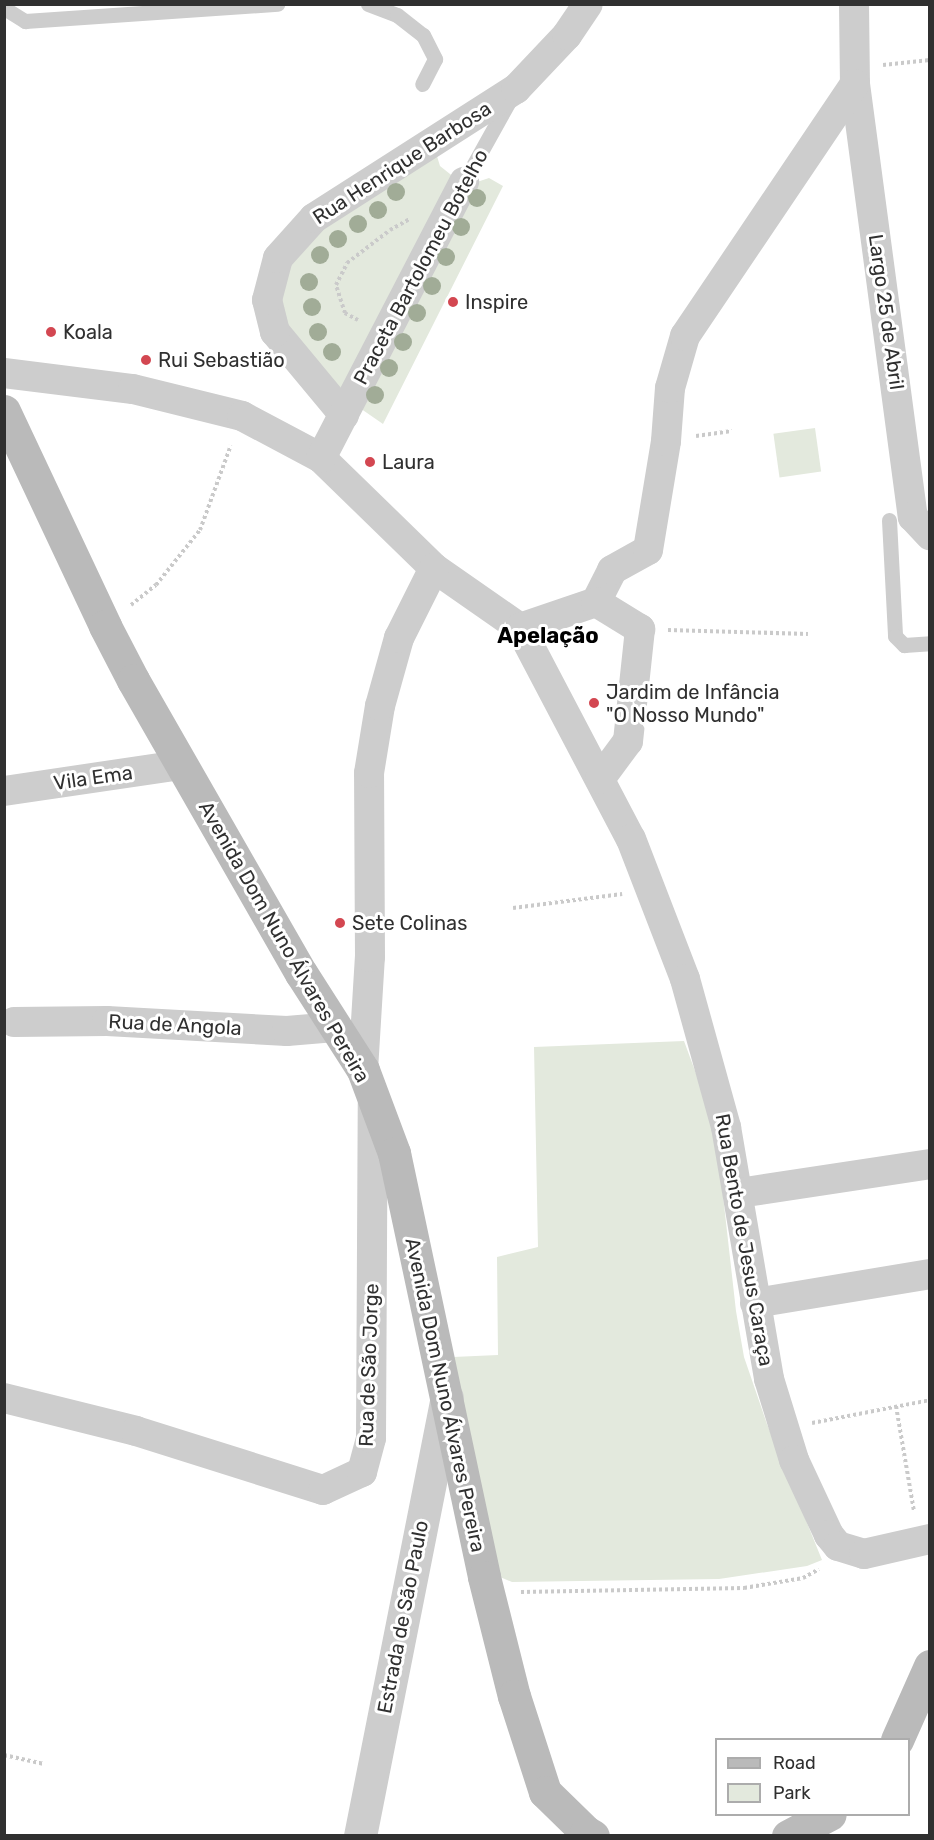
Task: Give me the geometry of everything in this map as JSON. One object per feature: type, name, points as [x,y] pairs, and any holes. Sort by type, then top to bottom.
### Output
[{"type":"main road","name":"Avenida Dom Nuno Álvares Pereira","points":[[4,411],[105,626],[181,765],[368,1084],[394,1153],[487,1591],[514,1696],[545,1792],[585,1832],[593,1836]]},
{"type":"main road","points":[[898,1738],[930,1666]]},
{"type":"main road","points":[[788,1836],[828,1816]]},
{"type":"street","name":"Rua Henrique Barbosa","points":[[344,415],[275,332],[267,300],[278,258],[314,218],[516,88],[567,35],[588,4]]},
{"type":"street","name":"Largo 25 de Abril","points":[[854,4],[855,84],[914,517],[930,535]]},
{"type":"street","points":[[4,373],[133,389],[242,416],[321,458],[394,526],[434,568],[520,628],[596,602],[612,570],[648,550],[666,441],[670,388],[685,336],[855,84]]},
{"type":"street","name":"Praceta Bartolomeu Botelho","points":[[344,415],[461,188]]},
{"type":"street","points":[[321,458],[344,415]]},
{"type":"street","points":[[368,1084],[369,772],[380,706],[399,638],[434,568]]},
{"type":"street","points":[[596,602],[640,629],[628,741],[600,779]]},
{"type":"street","name":"Rua Bento de Jesus Caraça","points":[[520,628],[631,839],[649,891],[685,979],[726,1127],[740,1193],[755,1303],[769,1379],[794,1460],[829,1535],[838,1546],[851,1552]]},
{"type":"street","name":"Vila Ema","points":[[4,791],[181,765]]},
{"type":"street","name":"Rua de Angola","points":[[14,1022],[107,1021],[287,1032],[335,1027]]},
{"type":"street","name":"Rua de São Jorge","points":[[4,1398],[136,1431],[322,1490],[362,1472],[371,1438],[368,1084]]},
{"type":"street","points":[[740,1193],[930,1164]]},
{"type":"street","points":[[755,1303],[930,1274]]},
{"type":"street","name":"Estrada de São Paulo","points":[[360,1836],[447,1398]]},
{"type":"street","points":[[851,1552],[880,1552],[924,1540]]},
{"type":"lane","points":[[4,8],[25,21],[277,4]]},
{"type":"lane","points":[[368,4],[396,15],[423,35],[435,58],[422,84]]},
{"type":"lane","name":"Praceta Bartolomeu Botelho","points":[[461,188],[516,88]]},
{"type":"lane","points":[[889,520],[895,636],[904,645],[930,643]]},
{"type":"path","points":[[891,64],[930,60]]},
{"type":"path","points":[[386,335],[345,313],[336,285],[347,263],[390,230],[461,188]]},
{"type":"path","points":[[105,626],[156,585],[200,530],[242,416]]},
{"type":"path","points":[[640,629],[807,634]]},
{"type":"path","points":[[513,908],[649,891]]},
{"type":"path","points":[[784,1428],[930,1400]]},
{"type":"path","points":[[896,1406],[924,1540]]},
{"type":"path","points":[[487,1591],[744,1588],[803,1578],[851,1552]]},
{"type":"path","points":[[4,1755],[44,1764]]},
{"type":"green space","points":[[436,153],[440,166],[460,182],[474,183],[489,178],[503,186],[383,424],[341,395],[281,325],[278,289],[306,233]]},
{"type":"green space","points":[[815,428],[821,472],[780,477],[773,434]]},
{"type":"green space","points":[[684,1041],[715,1125],[736,1311],[744,1357],[767,1424],[822,1560],[807,1566],[719,1579],[512,1582],[500,1577],[453,1357],[498,1355],[497,1257],[538,1247],[534,1047]]},
{"type":"place","name":"Inspire","points":[[453,302]]},
{"type":"place","name":"Koala","points":[[51,332]]},
{"type":"place","name":"Rui Sebastião","points":[[146,360]]},
{"type":"place","name":"Laura","points":[[370,462]]},
{"type":"place","name":"Jardim de Infância \"O Nosso Mundo\"","points":[[594,703]]},
{"type":"place","name":"Sete Colinas","points":[[340,923]]},
{"type":"district","name":"Apelação","points":[[548,636]]}]
